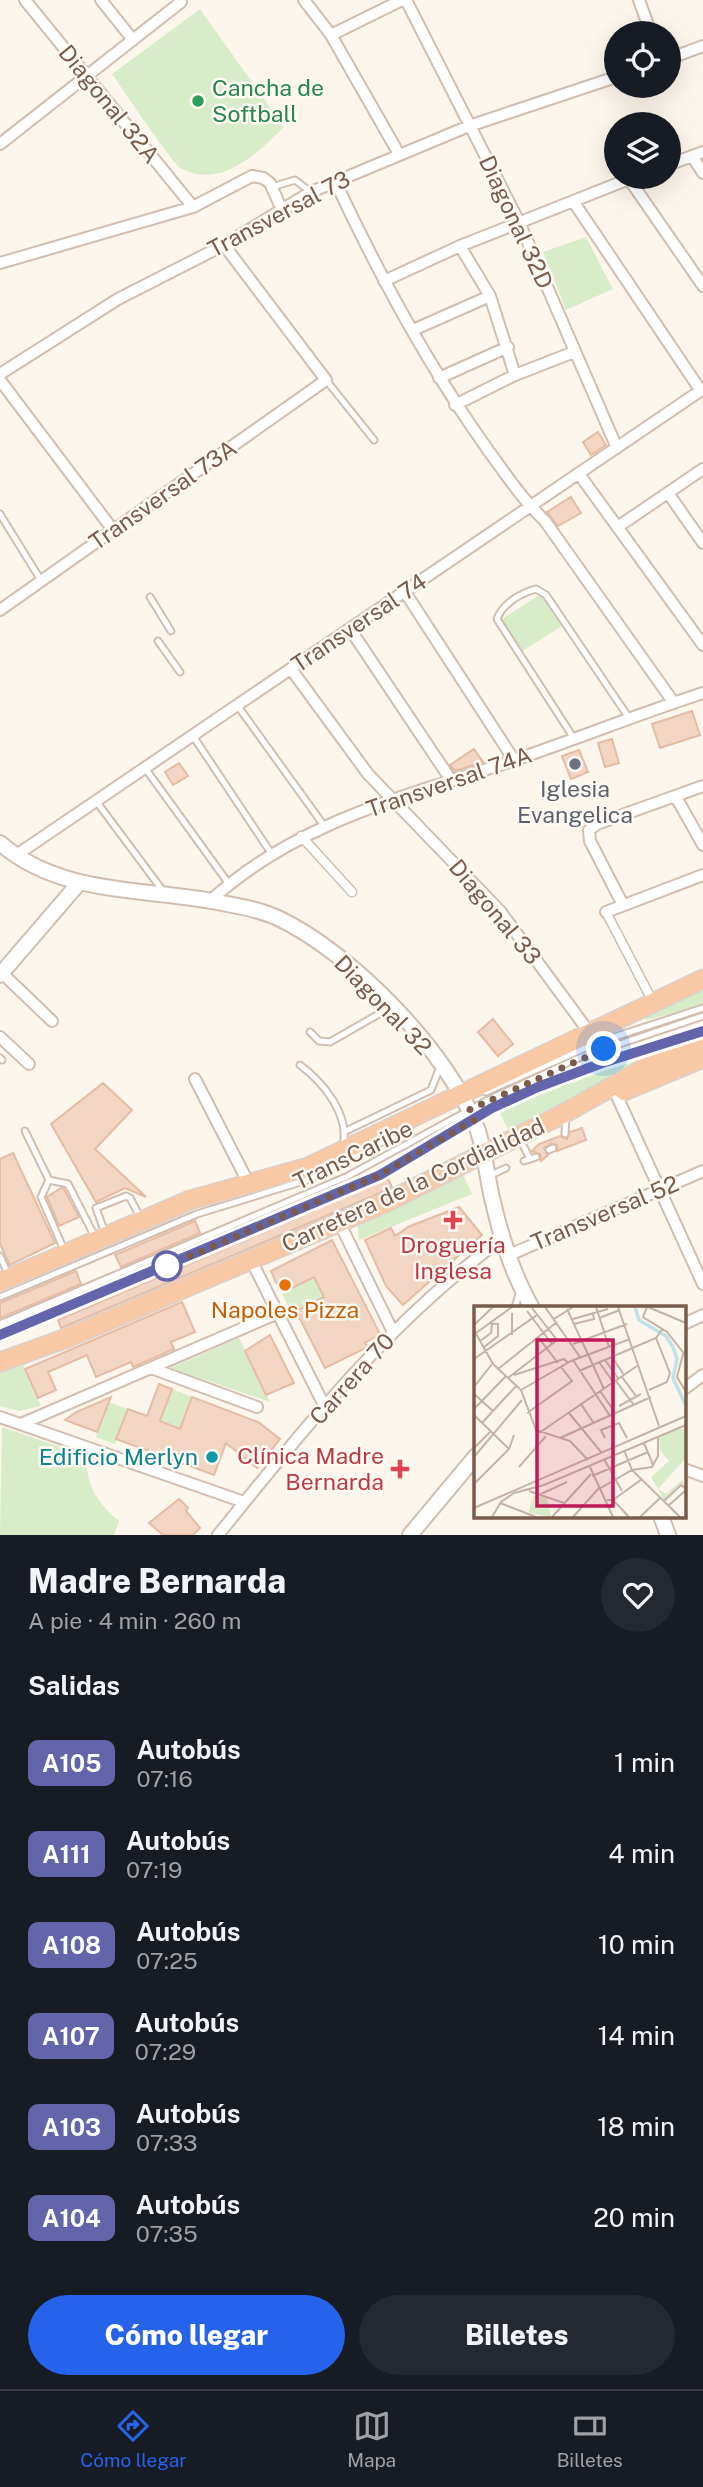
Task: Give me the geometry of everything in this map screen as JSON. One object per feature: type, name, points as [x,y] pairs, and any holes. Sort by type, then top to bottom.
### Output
[{"type":"highway","points":[[5,1280],[201,1196],[295,1172],[342,1151],[467,1106],[589,1032],[703,979]]},
{"type":"highway","name":"Carretera de la Cordialidad","points":[[0,1362],[67,1338],[402,1195],[518,1134],[565,1113],[647,1067],[703,1043]]},
{"type":"highway","points":[[565,1113],[703,1058]]},
{"type":"street","name":"Diagonal 32A","points":[[25,0],[193,207]]},
{"type":"street","points":[[101,0],[132,40]]},
{"type":"street","points":[[0,144],[181,2],[179,0]]},
{"type":"street","points":[[304,0],[331,36],[399,154]]},
{"type":"street","points":[[331,36],[404,0]]},
{"type":"street","name":"Diagonal 32D","points":[[404,0],[519,222],[573,352],[617,448]]},
{"type":"street","points":[[639,0],[647,21]]},
{"type":"street","points":[[681,54],[703,46]]},
{"type":"street","name":"Transversal 73","points":[[0,374],[118,299],[224,245],[311,192],[469,126],[604,81]]},
{"type":"street","points":[[697,154],[703,173]]},
{"type":"street","points":[[0,262],[193,207],[252,176],[263,178],[272,187],[282,210]]},
{"type":"street","points":[[335,181],[384,281],[455,405],[519,496],[545,521],[674,703]]},
{"type":"street","points":[[384,281],[460,246],[604,189]]},
{"type":"street","points":[[638,189],[703,286]]},
{"type":"street","points":[[573,201],[702,390]]},
{"type":"street","points":[[224,245],[326,380]]},
{"type":"street","points":[[460,246],[490,296],[515,375]]},
{"type":"street","points":[[413,330],[490,296]]},
{"type":"street","points":[[439,378],[508,347]]},
{"type":"street","points":[[455,405],[515,375],[573,352]]},
{"type":"street","points":[[0,380],[113,530]]},
{"type":"street","name":"Transversal 73A","points":[[0,610],[326,380]]},
{"type":"street","name":"Transversal 74","points":[[15,856],[702,390]]},
{"type":"street","points":[[619,526],[703,469]]},
{"type":"street","points":[[579,474],[703,645]]},
{"type":"street","points":[[668,493],[703,543]]},
{"type":"street","points":[[405,592],[514,760]]},
{"type":"street","points":[[350,629],[451,780]]},
{"type":"street","name":"Diagonal 33","points":[[291,669],[368,774],[500,911],[589,1032]]},
{"type":"street","name":"Transversal 74A","points":[[210,901],[271,853],[301,836],[393,799],[514,760],[703,693]]},
{"type":"street","points":[[623,905],[590,841],[589,830],[597,824],[703,786]]},
{"type":"street","points":[[676,797],[703,845]]},
{"type":"street","points":[[301,836],[352,892]]},
{"type":"street","name":"Diagonal 32","points":[[0,843],[15,856],[79,883],[254,909],[302,930],[347,964],[392,1007],[441,1065],[467,1106],[483,1152],[507,1256],[531,1306]]},
{"type":"street","points":[[654,1003],[606,912],[703,875]]},
{"type":"street","points":[[52,1021],[1,974],[79,883]]},
{"type":"street","points":[[0,1037],[29,1064]]},
{"type":"street","points":[[195,1079],[249,1184]]},
{"type":"street","points":[[616,1094],[703,1284]]},
{"type":"street","name":"Transversal 52","points":[[507,1256],[703,1171]]},
{"type":"street","points":[[339,1222],[393,1332]]},
{"type":"street","name":"Carrera 70","points":[[218,1535],[325,1406],[393,1332],[502,1239]]},
{"type":"street","points":[[251,1260],[325,1406]]},
{"type":"street","points":[[21,1424],[278,1313]]},
{"type":"street","points":[[686,1323],[703,1315]]},
{"type":"street","points":[[151,1368],[257,1407]]},
{"type":"street","points":[[686,1388],[703,1375]]},
{"type":"street","points":[[0,1417],[244,1502]]},
{"type":"street","points":[[410,1535],[474,1457]]},
{"type":"street","points":[[686,1470],[703,1477]]},
{"type":"street","points":[[662,1518],[668,1535]]},
{"type":"lane","points":[[272,187],[295,180],[311,192]]},
{"type":"lane","points":[[326,380],[374,440]]},
{"type":"lane","points":[[0,514],[42,582]]},
{"type":"lane","points":[[573,737],[497,619],[500,609],[525,592],[536,589],[546,595],[629,718]]},
{"type":"lane","points":[[150,597],[171,631]]},
{"type":"lane","points":[[158,640],[180,672]]},
{"type":"lane","points":[[237,705],[325,827]]},
{"type":"lane","points":[[193,735],[271,853]]},
{"type":"lane","points":[[145,768],[229,884]]},
{"type":"lane","points":[[96,801],[167,896]]},
{"type":"lane","points":[[310,1032],[319,1041],[330,1042],[392,1007]]},
{"type":"lane","name":"TransCaribe","points":[[0,1297],[197,1214],[307,1180],[599,1042],[703,1008]]},
{"type":"lane","name":"TransCaribe","points":[[0,1324],[346,1177],[467,1106],[581,1057],[703,1016]]},
{"type":"lane","name":"TransCaribe","points":[[0,1335],[380,1175],[467,1106],[703,1031]]},
{"type":"lane","points":[[300,1065],[324,1086],[346,1131],[342,1151]]},
{"type":"lane","points":[[346,1131],[431,1090],[441,1065]]},
{"type":"lane","points":[[565,1113],[565,1134]]},
{"type":"lane","points":[[25,1131],[49,1180]]},
{"type":"lane","points":[[518,1134],[530,1159]]},
{"type":"lane","points":[[488,1176],[506,1168]]},
{"type":"lane","points":[[49,1180],[68,1184],[102,1238]]},
{"type":"lane","points":[[49,1180],[41,1197],[66,1254]]},
{"type":"lane","points":[[102,1238],[96,1208],[128,1196],[142,1221]]},
{"type":"lane","points":[[0,1256],[5,1280]]},
{"type":"lane","points":[[514,1306],[521,1287]]},
{"type":"green space","name":"Cancha de Softball","points":[[200,9],[284,127],[251,157],[211,175],[197,174],[182,169],[177,164],[112,74]]},
{"type":"green space","points":[[586,237],[613,289],[566,310],[543,252]]},
{"type":"green space","points":[[541,594],[562,626],[521,652],[500,620]]},
{"type":"green space","points":[[703,990],[703,1005],[647,1020],[645,1016]]},
{"type":"green space","points":[[686,1042],[614,1075],[509,1131],[499,1111],[618,1061]]},
{"type":"green space","points":[[463,1174],[472,1194],[359,1240],[357,1222]]},
{"type":"green space","points":[[314,1277],[324,1297],[291,1313],[282,1293]]},
{"type":"green space","points":[[239,1338],[270,1402],[170,1368]]},
{"type":"green space","points":[[22,1362],[41,1406],[19,1411],[0,1406],[0,1368]]},
{"type":"green space","points":[[172,1389],[192,1397],[180,1428],[160,1421]]},
{"type":"green space","points":[[109,1402],[128,1409],[115,1444],[96,1437]]},
{"type":"green space","points":[[2,1427],[87,1456],[88,1475],[94,1493],[119,1521],[114,1535],[0,1535]]},
{"type":"building","points":[[598,432],[606,445],[591,455],[583,442]]},
{"type":"building","points":[[571,497],[581,513],[558,526],[547,512]]},
{"type":"building","points":[[692,711],[700,735],[660,748],[652,724]]},
{"type":"building","points":[[612,739],[619,763],[605,767],[598,743]]},
{"type":"building","points":[[474,749],[483,762],[455,771],[450,765]]},
{"type":"building","name":"Iglesia Evangelica","points":[[579,750],[588,772],[571,779],[562,756]]},
{"type":"building","points":[[179,763],[188,776],[173,785],[165,772]]},
{"type":"building","points":[[493,1019],[513,1044],[498,1056],[478,1032]]},
{"type":"building","points":[[103,1083],[132,1110],[95,1149],[146,1197],[125,1188],[96,1202],[51,1124]]},
{"type":"building","points":[[582,1128],[586,1140],[557,1151],[557,1145],[551,1143],[544,1148],[548,1155],[541,1161],[540,1154],[532,1151],[539,1144],[560,1136],[567,1139],[570,1132]]},
{"type":"building","points":[[13,1153],[55,1243],[10,1265],[0,1244],[0,1159]]},
{"type":"building","points":[[388,1179],[392,1187],[380,1193],[61,1328],[58,1320]]},
{"type":"building","points":[[61,1188],[79,1217],[59,1226],[47,1197]]},
{"type":"building","points":[[459,1207],[482,1235],[403,1305],[386,1286],[365,1240],[391,1228],[395,1236],[408,1227]]},
{"type":"building","points":[[195,1221],[200,1233],[121,1267],[115,1255]]},
{"type":"building","points":[[332,1240],[380,1334],[365,1343],[368,1347],[325,1368],[296,1311],[324,1297],[314,1277],[286,1291],[281,1281],[276,1283],[271,1271]]},
{"type":"building","points":[[76,1271],[81,1284],[0,1318],[0,1303]]},
{"type":"building","points":[[182,1302],[195,1332],[171,1342],[174,1349],[133,1367],[131,1362],[96,1377],[87,1355],[48,1372],[56,1390],[38,1398],[25,1369]]},
{"type":"building","points":[[270,1335],[294,1383],[266,1395],[245,1351]]},
{"type":"building","points":[[159,1384],[172,1389],[160,1421],[180,1429],[192,1397],[258,1422],[280,1439],[257,1468],[226,1443],[214,1475],[116,1439],[128,1409],[147,1416]]},
{"type":"building","points":[[111,1397],[97,1432],[65,1420],[76,1412]]},
{"type":"building","points":[[179,1499],[200,1528],[193,1535],[163,1535],[149,1523]]},
{"type":"bus line","name":"A105","points":[[0,1335],[55,1315],[380,1175],[492,1108],[538,1087],[602,1063],[703,1031]]},
{"type":"place","name":"Cancha de Softball","points":[[198,101]]},
{"type":"place","name":"Iglesia Evangelica","points":[[575,764]]},
{"type":"place","name":"Droguería Inglesa","points":[[453,1220]]},
{"type":"place","name":"Napoles Pizza","points":[[285,1285]]},
{"type":"place","name":"Edificio Merlyn","points":[[212,1457]]},
{"type":"place","name":"Clínica Madre Bernarda","points":[[400,1469]]},
{"type":"route","points":[[167,1266],[380,1175],[474,1120],[469,1110],[501,1093],[604,1049]]}]
